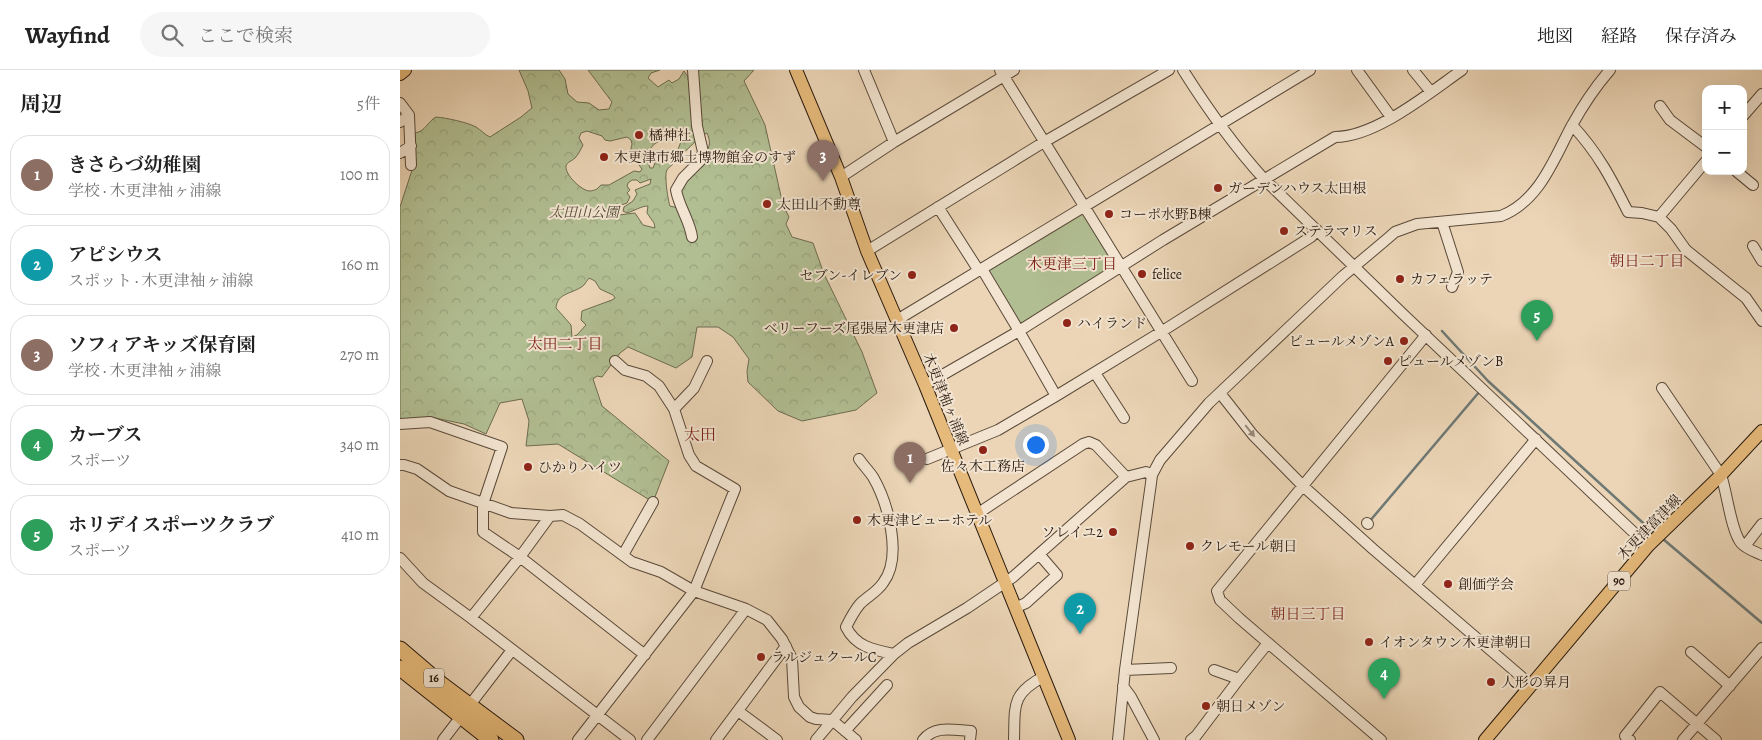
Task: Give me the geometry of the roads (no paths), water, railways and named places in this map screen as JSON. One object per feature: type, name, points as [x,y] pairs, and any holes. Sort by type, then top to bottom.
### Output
[{"type":"highway","name":"16","points":[[400,649],[466,711],[491,740]]},
{"type":"highway","name":"16","points":[[400,668],[466,711],[516,740]]},
{"type":"main road","points":[[400,74],[406,70]]},
{"type":"main road","name":"木更津袖ヶ浦線","points":[[796,70],[841,177],[867,251],[925,386],[1069,740]]},
{"type":"main road","name":"木更津富津線","points":[[1484,740],[1648,546],[1721,475],[1762,430]]},
{"type":"street","points":[[692,70],[697,126],[703,152],[700,161],[683,178],[676,190],[683,213],[692,230],[692,237]]},
{"type":"street","points":[[841,177],[1002,73],[1014,70]]},
{"type":"street","points":[[867,251],[1044,142],[1169,70]]},
{"type":"street","points":[[1183,70],[1204,104],[1242,154],[1264,178],[1648,546]]},
{"type":"street","points":[[897,320],[1310,70]]},
{"type":"street","points":[[1357,70],[1391,117]]},
{"type":"street","points":[[1413,70],[1431,92]]},
{"type":"street","points":[[925,386],[1019,331],[1264,178],[1335,137],[1347,137],[1364,132],[1431,92],[1462,70]]},
{"type":"street","points":[[1118,740],[1125,670],[1152,475],[1167,451],[1220,393],[1354,266],[1395,232],[1417,224],[1485,219],[1514,211],[1538,188],[1572,125],[1599,82],[1610,70]]},
{"type":"street","points":[[868,71],[894,142]]},
{"type":"street","points":[[1002,73],[1192,381]]},
{"type":"street","points":[[1747,112],[1762,95]]},
{"type":"street","points":[[400,103],[409,115],[412,165]]},
{"type":"street","points":[[1660,106],[1670,120],[1702,144]]},
{"type":"street","points":[[400,122],[409,115]]},
{"type":"street","points":[[1572,125],[1594,150],[1612,179],[1628,212],[1659,217],[1672,229],[1686,250],[1746,298],[1762,321]]},
{"type":"street","points":[[400,153],[411,146]]},
{"type":"street","points":[[1659,217],[1702,166]]},
{"type":"street","points":[[1741,175],[1753,185]]},
{"type":"street","points":[[938,207],[1019,331],[1056,396]]},
{"type":"street","points":[[1442,222],[1458,272],[1452,287]]},
{"type":"street","points":[[928,459],[998,430],[1056,396],[1311,237],[1317,230]]},
{"type":"street","points":[[1753,246],[1762,261]]},
{"type":"street","points":[[1379,740],[1220,600],[1217,592],[1426,335]]},
{"type":"street","points":[[578,740],[694,591],[735,489],[696,466],[689,455],[674,409],[659,386],[646,376],[625,370],[615,361]]},
{"type":"street","points":[[674,409],[694,388],[707,361]]},
{"type":"street","points":[[1095,373],[1124,418]]},
{"type":"street","points":[[1662,388],[1721,475],[1726,487],[1735,533],[1741,543],[1762,555]]},
{"type":"street","points":[[1220,393],[1253,435],[1303,486],[1531,684]]},
{"type":"street","points":[[400,424],[430,422],[502,447],[483,504],[483,532],[520,557],[645,655]]},
{"type":"street","points":[[1415,585],[1536,439]]},
{"type":"street","points":[[977,514],[1083,444],[1090,442],[1096,445],[1126,476]]},
{"type":"street","points":[[859,459],[872,476],[883,501],[888,519],[892,559],[890,570],[884,582],[860,604],[846,627],[851,636],[863,647],[894,654]]},
{"type":"street","points":[[400,465],[417,469],[449,491],[511,513],[550,516],[563,514],[632,562],[662,572],[694,591],[746,609],[767,620],[776,630],[792,658],[794,697],[796,702],[810,717],[832,720],[856,740]]},
{"type":"street","points":[[816,740],[852,697],[894,654],[908,643],[967,608],[1004,583],[1126,476],[1146,472],[1152,475]]},
{"type":"street","points":[[623,555],[653,502]]},
{"type":"street","points":[[471,618],[550,516]]},
{"type":"street","points":[[1745,546],[1762,524]]},
{"type":"street","points":[[1015,608],[1026,603],[1057,575],[1039,554]]},
{"type":"street","points":[[400,558],[423,583],[630,740]]},
{"type":"street","points":[[647,740],[746,609]]},
{"type":"street","points":[[1191,740],[1268,643]]},
{"type":"street","points":[[716,740],[786,646]]},
{"type":"street","points":[[1683,740],[1762,648]]},
{"type":"street","points":[[443,740],[512,650]]},
{"type":"street","points":[[1691,652],[1730,686]]},
{"type":"street","points":[[1125,670],[1171,668]]},
{"type":"street","points":[[1214,670],[1239,679]]},
{"type":"street","points":[[1014,740],[1016,699],[1031,683],[1043,677]]},
{"type":"street","points":[[845,731],[887,685]]},
{"type":"street","points":[[1123,686],[1154,740]]},
{"type":"street","points":[[1630,740],[1625,736],[1660,692],[1716,740]]},
{"type":"street","points":[[738,711],[777,740]]},
{"type":"street","points":[[923,740],[928,734],[939,729],[971,731],[970,740]]},
{"type":"waterway","points":[[1442,331],[1488,381],[1653,532]]},
{"type":"waterway","points":[[1369,522],[1480,391]]},
{"type":"waterway","points":[[1663,539],[1762,623]]},
{"type":"place","name":"橘神社","points":[[639,135]]},
{"type":"place","name":"木更津市郷土博物館金のすず","points":[[604,157]]},
{"type":"place","name":"ソフィアキッズ保育園","points":[[823,181]]},
{"type":"place","name":"ガーデンハウス太田根","points":[[1218,188]]},
{"type":"place","name":"太田山不動尊","points":[[767,204]]},
{"type":"place","name":"コーポ水野B棟","points":[[1109,214]]},
{"type":"place","name":"ステラマリス","points":[[1284,231]]},
{"type":"place","name":"felice","points":[[1142,274]]},
{"type":"place","name":"セブン-イレブン","points":[[912,275]]},
{"type":"place","name":"カフェラッテ","points":[[1400,279]]},
{"type":"place","name":"ハイランド","points":[[1067,323]]},
{"type":"place","name":"ベリーフーズ尾張屋木更津店","points":[[954,328]]},
{"type":"place","name":"ピュールメゾンA","points":[[1404,341]]},
{"type":"place","name":"ホリデイスポーツクラブ","points":[[1537,341]]},
{"type":"place","name":"ピュールメゾンB","points":[[1388,361]]},
{"type":"place","name":"佐々木工務店","points":[[983,450]]},
{"type":"place","name":"ひかりハイツ","points":[[528,467]]},
{"type":"place","name":"きさらづ幼稚園","points":[[910,483]]},
{"type":"place","name":"木更津ビューホテル","points":[[857,520]]},
{"type":"place","name":"ソレイユ2","points":[[1113,532]]},
{"type":"place","name":"クレモール朝日","points":[[1190,546]]},
{"type":"place","name":"創価学会","points":[[1448,584]]},
{"type":"place","name":"アピシウス","points":[[1080,634]]},
{"type":"place","name":"イオンタウン木更津朝日","points":[[1369,642]]},
{"type":"place","name":"ラルジュクールC","points":[[761,657]]},
{"type":"place","name":"人形の昇月","points":[[1491,682]]},
{"type":"place","name":"カーブス","points":[[1384,699]]},
{"type":"place","name":"朝日メゾン","points":[[1206,706]]},
{"type":"district","name":"朝日二丁目","points":[[1647,261]]},
{"type":"district","name":"木更津三丁目","points":[[1072,264]]},
{"type":"district","name":"太田二丁目","points":[[565,344]]},
{"type":"district","name":"太田","points":[[700,434]]},
{"type":"district","name":"朝日三丁目","points":[[1308,614]]},
{"type":"park label","name":"太田山公園","points":[[584,212]]}]
